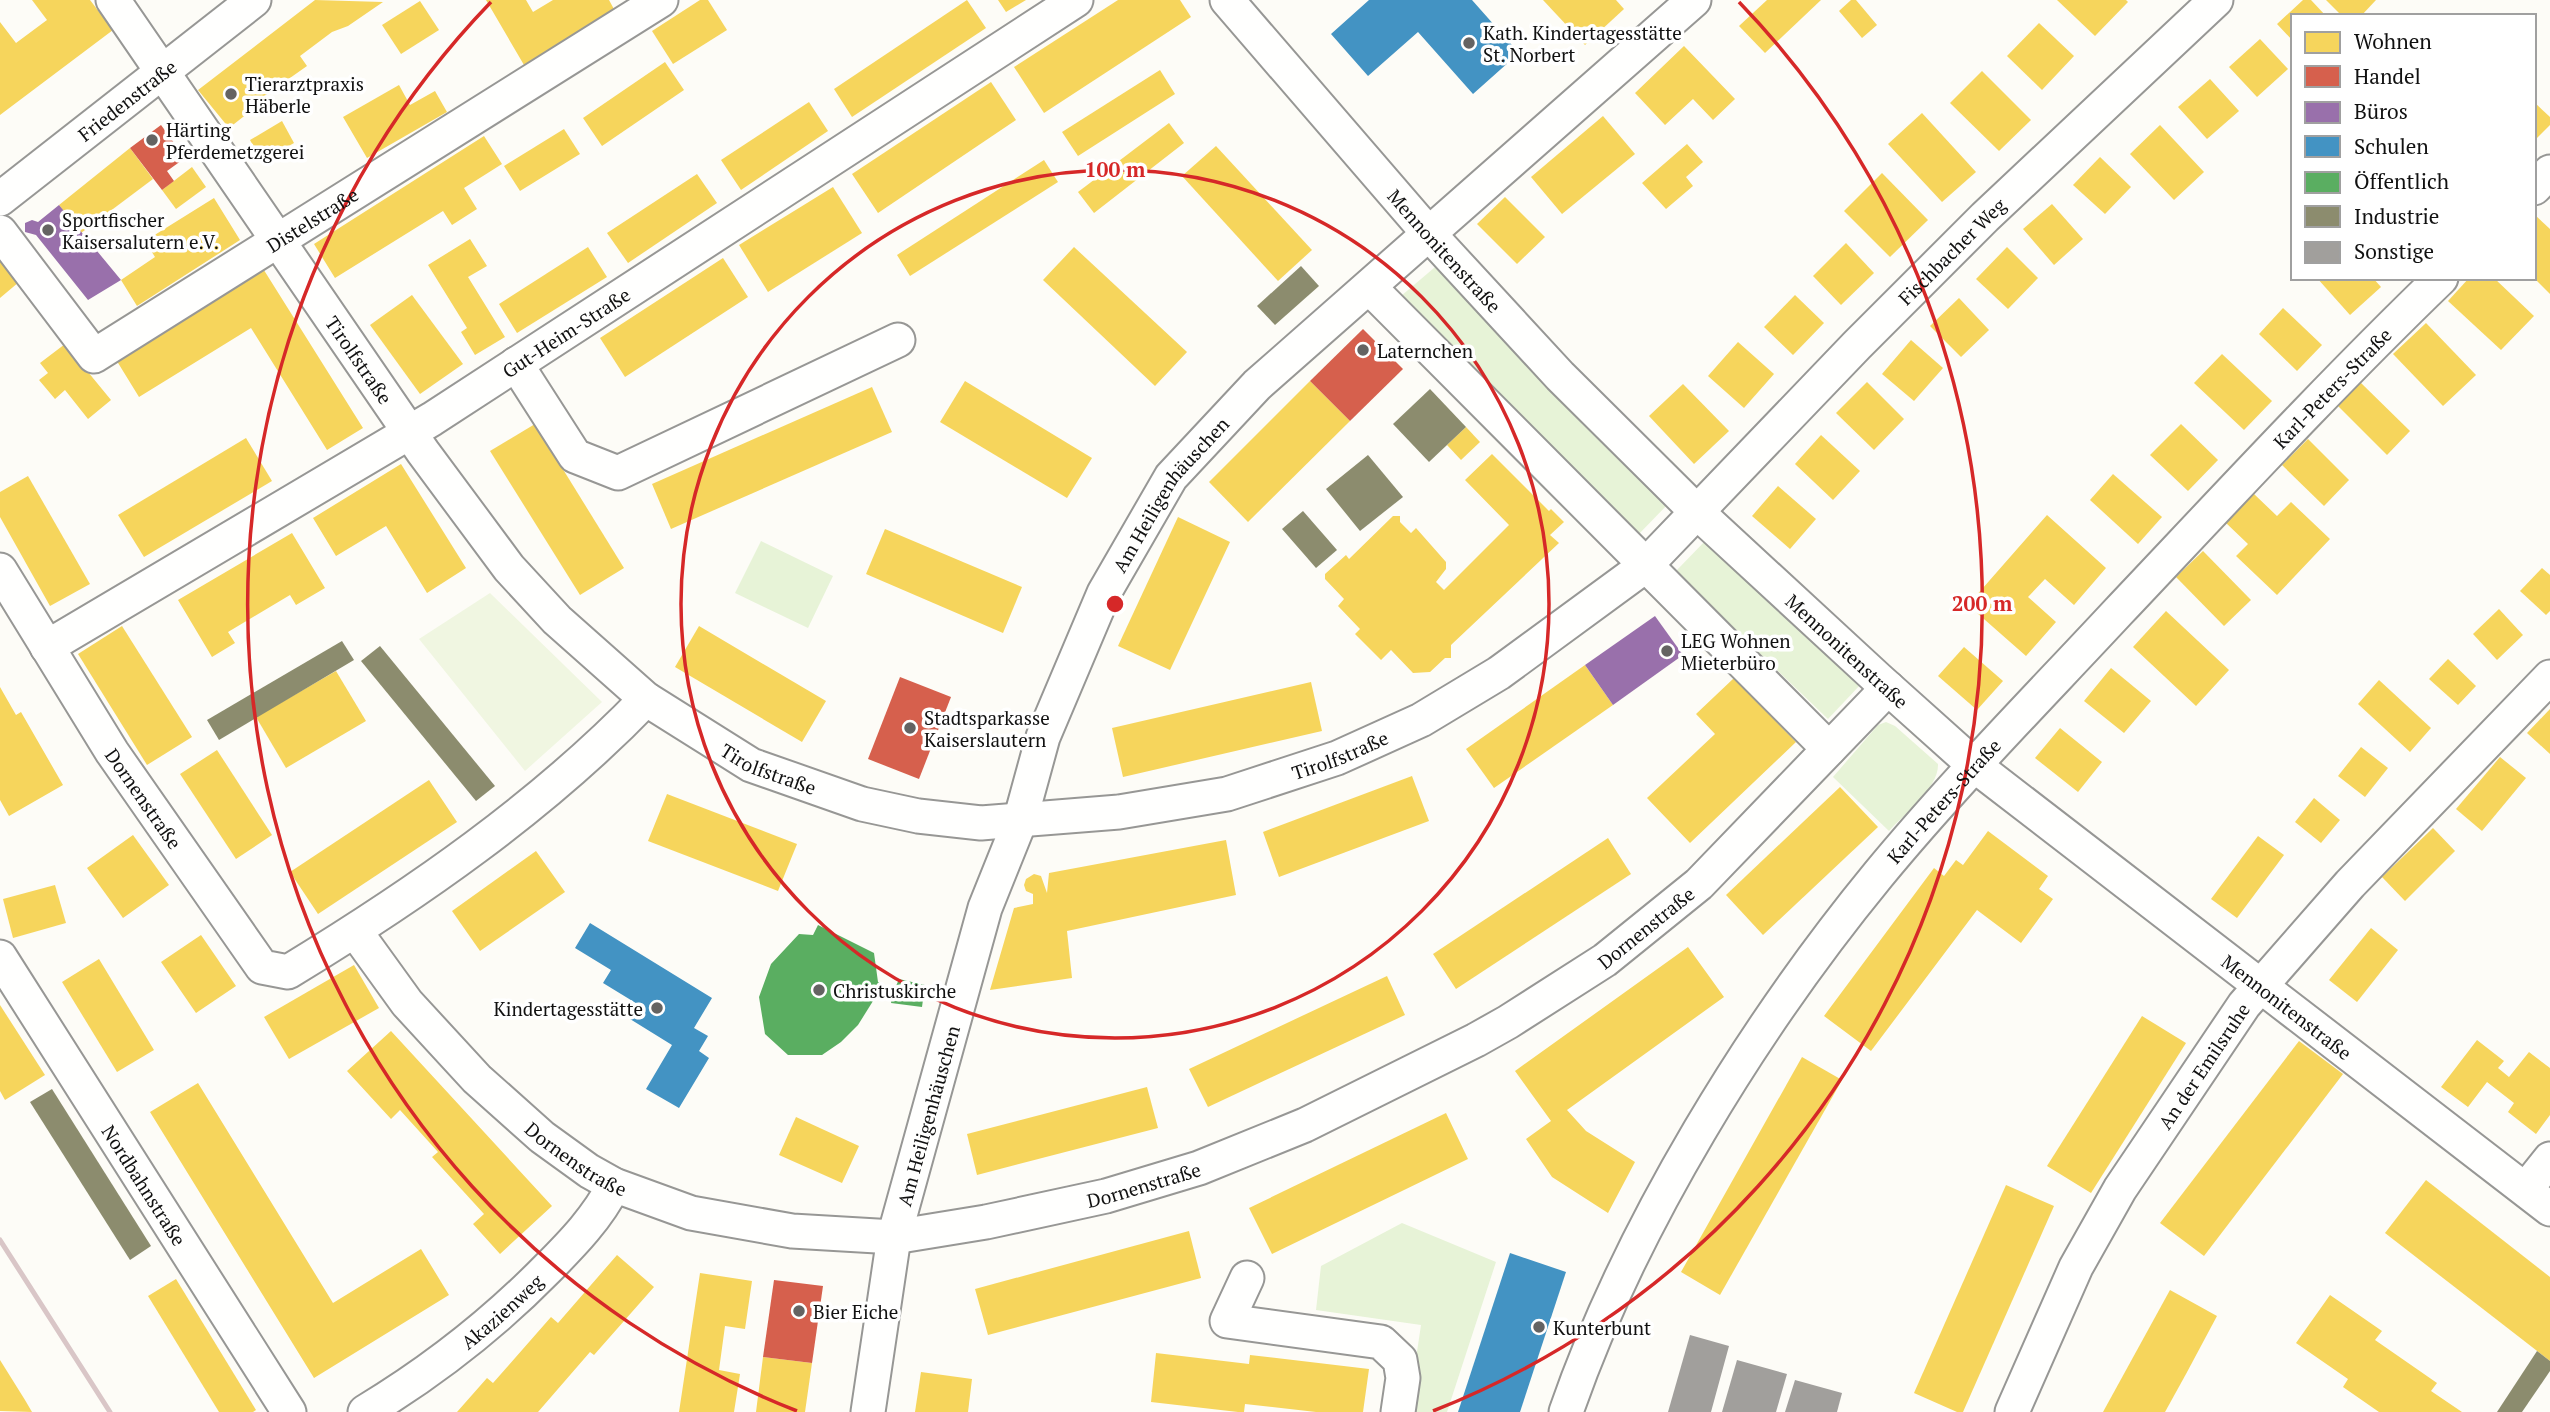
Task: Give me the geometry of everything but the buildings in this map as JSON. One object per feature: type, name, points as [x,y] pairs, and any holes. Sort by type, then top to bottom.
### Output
[{"type":"street","name":"Tirolfstraße","points":[[113,0],[412,432],[423,452],[509,568],[556,621],[646,699],[751,765],[862,804],[931,818],[981,823],[1119,812],[1227,794],[1337,758],[1421,720],[1499,673],[1645,566],[1697,512]]},
{"type":"street","name":"Friedenstraße","points":[[0,199],[254,0]]},
{"type":"street","name":"Distelstraße","points":[[0,232],[94,356],[661,0]]},
{"type":"street","name":"Gut-Heim-Straße","points":[[47,648],[412,432],[1076,0]]},
{"type":"street","name":"Mennonitenstraße","points":[[1227,0],[1429,234],[1560,376],[1697,512],[1888,688],[1974,765],[2538,1199]]},
{"type":"street","name":"Am Heiligenhäuschen","points":[[868,1412],[894,1237],[985,908],[1020,821],[1043,737],[1104,593],[1171,477],[1257,385],[1693,0]]},
{"type":"street","name":"Fischbacher Weg","points":[[1697,512],[1975,227],[2216,0]]},
{"type":"street","points":[[2536,186],[2550,172]]},
{"type":"street","name":"Karl-Peters-Straße","points":[[1566,1412],[1618,1283],[1657,1207],[1730,1084],[1797,984],[1877,876],[1974,765],[2243,480],[2439,280]]},
{"type":"street","points":[[1369,287],[1829,749]]},
{"type":"street","points":[[516,364],[575,456],[618,473],[898,340]]},
{"type":"street","name":"Dornenstraße","points":[[0,570],[112,752],[262,967],[288,972],[355,931],[468,854],[520,813],[646,699]]},
{"type":"street","name":"An der Emilsruhe","points":[[2012,1412],[2076,1267],[2120,1189],[2244,1005],[2350,884],[2550,677]]},
{"type":"street","name":"Dornenstraße","points":[[355,931],[407,1003],[477,1079],[542,1137],[614,1185],[691,1213],[792,1231],[894,1237],[1093,1199],[1199,1168],[1305,1125],[1476,1040],[1605,960],[1674,906],[1699,884],[1888,688]]},
{"type":"street","name":"Nordbahnstraße","points":[[0,957],[289,1412]]},
{"type":"street","points":[[2538,1199],[2550,1159]]},
{"type":"street","name":"Akazienweg","points":[[365,1412],[419,1380],[499,1318],[568,1248],[605,1203],[614,1185]]},
{"type":"street","points":[[1247,1278],[1227,1321],[1356,1336],[1381,1342],[1400,1360],[1403,1378],[1398,1412]]},
{"type":"green space","points":[[1441,262],[1670,502],[1636,537],[1401,296]]},
{"type":"green space","points":[[1708,538],[1862,683],[1828,719],[1675,572]]},
{"type":"green space","points":[[761,541],[833,576],[808,628],[735,593]]},
{"type":"green space","points":[[490,593],[602,702],[525,771],[419,639]]},
{"type":"green space","points":[[1886,722],[1895,726],[1938,764],[1937,773],[1927,791],[1889,831],[1833,777],[1878,725]]},
{"type":"green space","points":[[1402,1223],[1496,1262],[1447,1412],[1408,1412],[1421,1325],[1316,1310],[1321,1266]]},
{"type":"railway","points":[[0,1240],[110,1412]]},
{"type":"place","name":"Kath. Kindertagesstätte St. Norbert","points":[[1469,43]]},
{"type":"place","name":"Tierarztpraxis Häberle","points":[[231,94]]},
{"type":"place","name":"Härting Pferdemetzgerei","points":[[152,140]]},
{"type":"place","name":"Sportfischer Kaisersalutern e.V.","points":[[48,230]]},
{"type":"place","name":"Laternchen","points":[[1363,350]]},
{"type":"place","name":"LEG Wohnen Mieterbüro","points":[[1667,651]]},
{"type":"place","name":"Stadtsparkasse Kaiserslautern","points":[[910,728]]},
{"type":"place","name":"Christuskirche","points":[[819,990]]},
{"type":"place","name":"Kindertagesstätte","points":[[657,1008]]},
{"type":"place","name":"Bier Eiche","points":[[799,1311]]},
{"type":"place","name":"Kunterbunt","points":[[1539,1327]]}]
